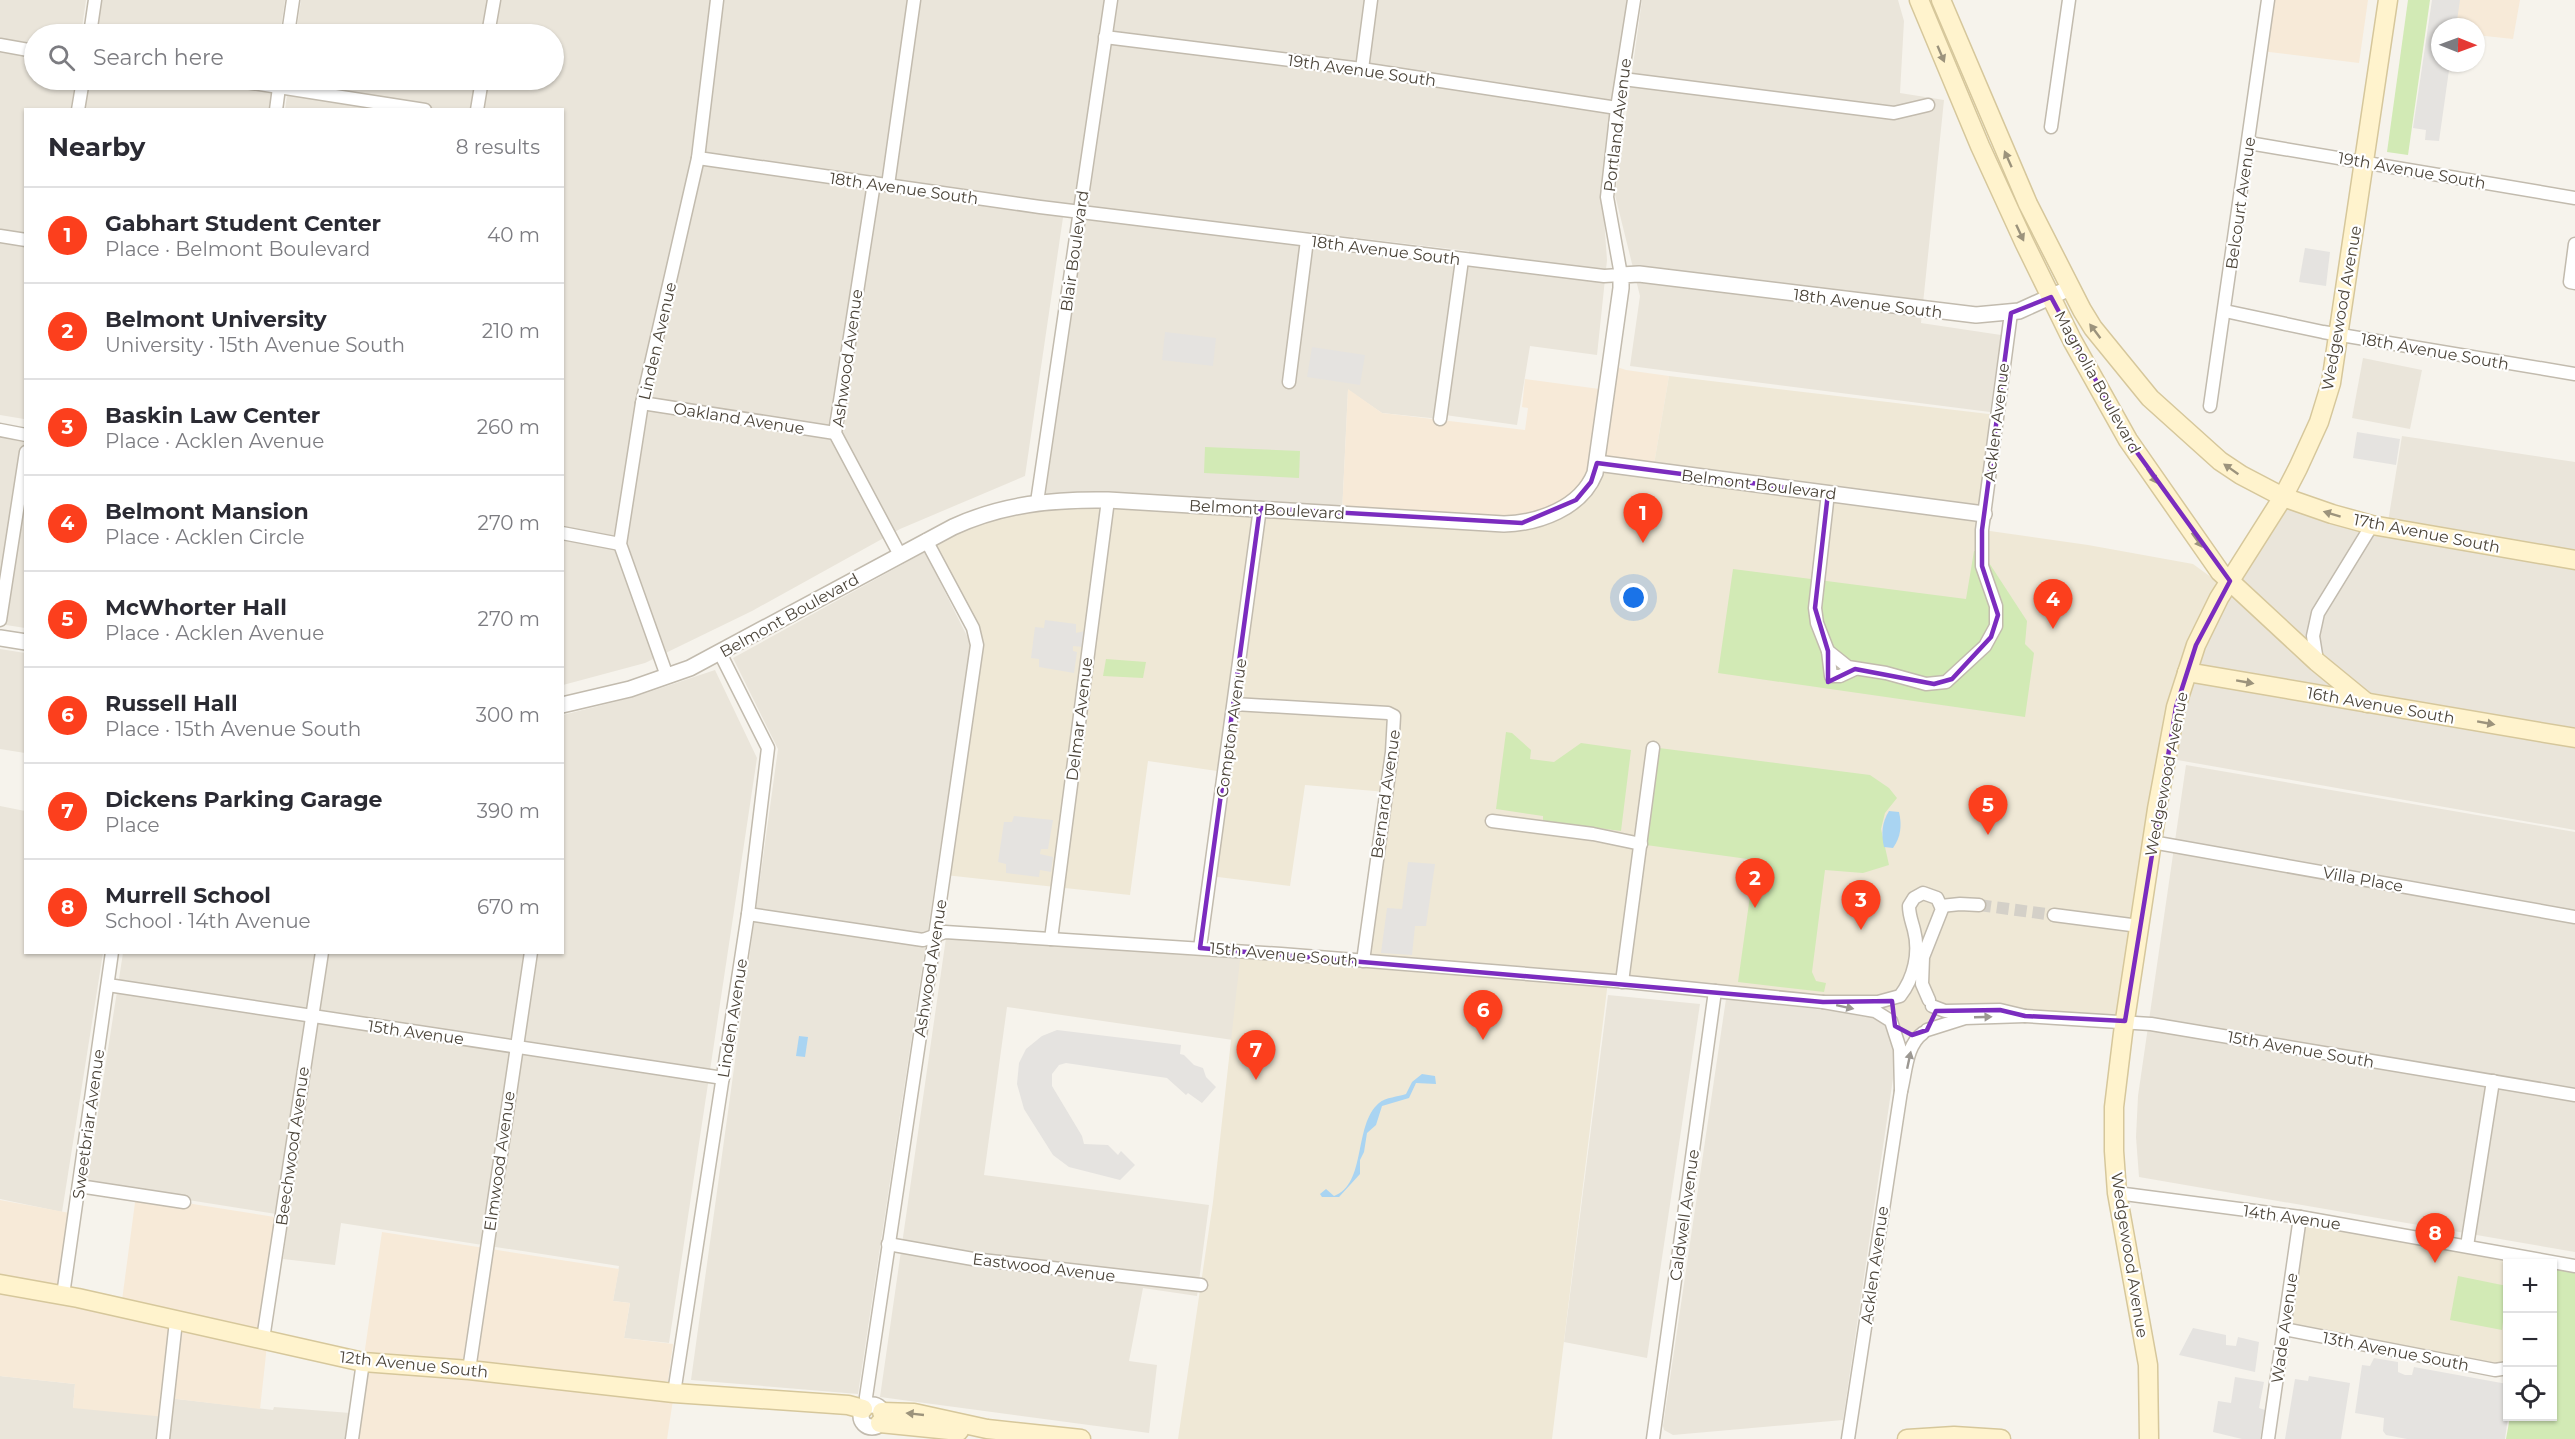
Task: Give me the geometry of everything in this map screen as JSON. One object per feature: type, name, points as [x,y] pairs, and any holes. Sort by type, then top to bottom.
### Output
[{"type":"main road","name":"Magnolia Boulevard","points":[[1919,0],[1980,146],[2051,297],[2128,440],[2220,572],[2317,662],[2367,703]]},
{"type":"main road","name":"Magnolia Boulevard","points":[[1941,0],[2028,204],[2093,328],[2150,398],[2220,461],[2241,476],[2283,497]]},
{"type":"main road","name":"Wedgewood Avenue","points":[[2149,1439],[2148,1365],[2116,1193],[2114,1107],[2152,842],[2176,707],[2187,672],[2207,621],[2283,497],[2319,422],[2331,383],[2340,335],[2388,0]]},
{"type":"main road","name":"17th Avenue South","points":[[2283,497],[2372,525],[2575,560]]},
{"type":"main road","name":"16th Avenue South","points":[[2187,672],[2575,738]]},
{"type":"main road","name":"12th Avenue South","points":[[0,1284],[63,1295],[363,1362],[468,1370],[674,1393],[798,1403],[806,1407],[847,1413],[923,1414],[987,1429],[1081,1439]]},
{"type":"main road","name":"12th Avenue South","points":[[871,1414],[944,1435],[987,1429]]},
{"type":"main road","points":[[1917,1439],[1954,1436],[2001,1439]]},
{"type":"street","points":[[91,24],[95,0]]},
{"type":"street","points":[[289,24],[293,0]]},
{"type":"street","points":[[490,24],[494,0]]},
{"type":"street","name":"Linden Avenue","points":[[667,676],[620,544],[642,403],[698,158],[717,0]]},
{"type":"street","points":[[888,185],[914,0]]},
{"type":"street","name":"Blair Boulevard","points":[[1037,502],[1111,0]]},
{"type":"street","points":[[1362,69],[1371,0]]},
{"type":"street","name":"Portland Avenue","points":[[1597,463],[1621,275],[1607,197],[1617,108],[1634,0]]},
{"type":"street","points":[[2051,127],[2069,0]]},
{"type":"street","name":"Belcourt Avenue","points":[[2210,406],[2268,0]]},
{"type":"street","name":"19th Avenue South","points":[[1105,37],[1362,69],[1617,108]]},
{"type":"street","points":[[0,45],[24,49]]},
{"type":"street","points":[[1623,79],[1894,113],[1928,105]]},
{"type":"street","points":[[78,108],[81,90]]},
{"type":"street","points":[[276,108],[279,90]]},
{"type":"street","points":[[318,90],[414,108]]},
{"type":"street","points":[[477,108],[480,90]]},
{"type":"street","name":"19th Avenue South","points":[[2249,142],[2575,198]]},
{"type":"street","name":"18th Avenue South","points":[[698,158],[1079,212],[1462,260],[1604,276],[1639,274],[1956,314],[2011,313],[2031,307],[2070,288]]},
{"type":"street","name":"Ashwood Avenue","points":[[874,183],[835,433],[900,555]]},
{"type":"street","points":[[0,236],[24,240]]},
{"type":"street","points":[[1289,382],[1307,240]]},
{"type":"street","points":[[2575,244],[2570,282],[2575,283]]},
{"type":"street","points":[[1440,418],[1462,260]]},
{"type":"street","name":"18th Avenue South","points":[[2224,311],[2340,335],[2575,374]]},
{"type":"street","name":"Acklen Avenue","points":[[1828,493],[1815,608],[1817,623],[1828,651],[1844,665],[1855,669],[1886,673],[1918,683],[1939,684],[1952,678],[1985,646],[1993,633],[1998,615],[1983,566],[1982,530],[2011,313]]},
{"type":"street","name":"Oakland Avenue","points":[[642,403],[835,433]]},
{"type":"street","points":[[0,430],[24,435]]},
{"type":"street","name":"Belmont Boulevard","points":[[564,705],[630,689],[667,676],[720,653],[926,540],[968,520],[999,509],[1037,502],[1108,500],[1497,524],[1522,523],[1552,514],[1576,500],[1591,482],[1597,463],[1984,514]]},
{"type":"street","points":[[0,620],[24,465]]},
{"type":"street","name":"Delmar Avenue","points":[[1051,939],[1108,500]]},
{"type":"street","name":"Compton Avenue","points":[[1200,948],[1260,508]]},
{"type":"street","points":[[2317,662],[2313,636],[2318,613],[2372,525]]},
{"type":"street","points":[[564,533],[620,544]]},
{"type":"street","name":"Ashwood Avenue","points":[[871,1414],[866,1397],[977,640],[926,540]]},
{"type":"street","points":[[0,638],[24,642]]},
{"type":"street","name":"Linden Avenue","points":[[674,1393],[748,914],[768,748],[720,653]]},
{"type":"street","name":"Bernard Avenue","points":[[1234,704],[1388,713],[1394,716],[1392,752],[1363,961]]},
{"type":"street","points":[[1622,982],[1653,748]]},
{"type":"street","points":[[1491,821],[1593,834],[1641,844]]},
{"type":"street","name":"Villa Place","points":[[2152,842],[2575,917]]},
{"type":"street","points":[[1927,893],[1937,898],[1941,912],[1926,944],[1922,967],[1923,990],[1931,1003],[1933,1020],[1925,1031],[1914,1035],[1905,1034],[1894,1023],[1892,1007],[1911,978],[1916,951],[1910,909],[1916,896],[1927,893]]},
{"type":"street","points":[[1910,909],[1914,923],[1922,926],[1932,925],[1941,912],[1960,904],[1979,906]]},
{"type":"street","name":"15th Avenue South","points":[[748,914],[923,940],[945,932],[1200,948],[1622,982],[1823,1002],[1879,1012],[1894,1023]]},
{"type":"street","points":[[2055,915],[2139,926]]},
{"type":"street","name":"Sweetbriar Avenue","points":[[63,1295],[112,954]]},
{"type":"street","name":"Beechwood Avenue","points":[[263,1339],[322,954]]},
{"type":"street","name":"Elmwood Avenue","points":[[468,1370],[531,954]]},
{"type":"street","name":"15th Avenue","points":[[108,985],[723,1078]]},
{"type":"street","name":"Caldwell Avenue","points":[[1653,1439],[1715,991]]},
{"type":"street","points":[[1900,996],[1918,993],[1931,1003]]},
{"type":"street","name":"15th Avenue South","points":[[1823,1002],[1878,1002],[1900,996]]},
{"type":"street","name":"15th Avenue South","points":[[1931,1003],[1946,1011],[2000,1010],[2025,1016]]},
{"type":"street","name":"15th Avenue South","points":[[1925,1031],[1946,1022],[1965,1018],[2025,1016],[2125,1021],[2575,1095]]},
{"type":"street","name":"Acklen Avenue","points":[[1894,1023],[1900,1048],[1901,1091]]},
{"type":"street","name":"Acklen Avenue","points":[[1848,1439],[1901,1091],[1911,1049],[1916,1038],[1925,1031]]},
{"type":"street","points":[[2468,1246],[2493,1081]]},
{"type":"street","points":[[79,1186],[184,1202]]},
{"type":"street","name":"14th Avenue","points":[[2116,1193],[2300,1217],[2575,1266]]},
{"type":"street","name":"Wade Avenue","points":[[2268,1439],[2300,1217]]},
{"type":"street","name":"Eastwood Avenue","points":[[888,1244],[973,1259],[1202,1285]]},
{"type":"street","points":[[163,1439],[176,1321]]},
{"type":"street","name":"13th Avenue South","points":[[2284,1329],[2495,1370],[2503,1369]]},
{"type":"street","points":[[352,1439],[363,1362]]},
{"type":"highlighted area","points":[[2051,297],[2128,440],[2230,581],[2196,645],[2176,707],[2125,1021],[2025,1016],[2000,1010],[1936,1011],[1927,1030],[1912,1035],[1895,1026],[1892,1001],[1823,1002],[1200,948],[1260,508],[1522,523],[1576,500],[1591,482],[1597,463],[1828,493],[1815,608],[1828,651],[1828,682],[1855,669],[1934,684],[1952,679],[1991,637],[1998,615],[1982,566],[1982,530],[2011,313]]},
{"type":"shaded area","points":[[0,0],[86,0],[82,24],[24,24],[24,42],[0,38]]},
{"type":"shaded area","points":[[101,0],[285,0],[281,24],[97,24]]},
{"type":"shaded area","points":[[301,0],[1627,0],[1602,190],[1607,260],[1597,355],[1530,346],[1517,425],[1445,415],[1469,251],[1065,204],[1025,476],[900,529],[752,611],[645,663],[564,685],[564,108],[285,108],[288,90],[564,90],[564,24],[297,24]]},
{"type":"shaded area","points":[[1642,0],[1898,0],[1904,21],[1900,93],[1944,100],[1921,323],[2001,335],[1990,412],[1630,366],[1640,296],[1615,195]]},
{"type":"shaded area","points":[[2268,0],[2368,0],[2359,63],[2261,51]]},
{"type":"shaded area","points":[[2432,0],[2460,0],[2457,18],[2431,18],[2431,72],[2449,72],[2439,141],[2425,140],[2426,130],[2413,128]]},
{"type":"shaded area","points":[[2446,0],[2520,0],[2513,39],[2485,36],[2485,18],[2445,18]]},
{"type":"shaded area","points":[[0,50],[24,54],[24,90],[74,90],[71,108],[24,108],[24,419],[0,415]]},
{"type":"shaded area","points":[[88,90],[272,90],[269,108],[85,108]]},
{"type":"shaded area","points":[[1079,212],[1462,260],[1440,419],[1382,413],[1348,390],[1342,514],[1037,502]]},
{"type":"shaded area","points":[[2305,248],[2330,252],[2326,286],[2299,282]]},
{"type":"shaded area","points":[[1165,332],[1216,338],[1213,366],[1162,360]]},
{"type":"shaded area","points":[[1312,347],[1365,355],[1360,385],[1307,377]]},
{"type":"shaded area","points":[[2363,358],[2422,370],[2410,429],[2352,418]]},
{"type":"shaded area","points":[[1611,365],[1626,370],[1669,376],[1653,470],[1591,482],[1533,521],[1342,514],[1348,389],[1382,413],[1525,430],[1528,408],[1522,407],[1525,379],[1607,390]]},
{"type":"shaded area","points":[[1669,376],[1997,415],[1983,530],[2088,545],[2193,564],[2226,588],[2176,707],[2125,1021],[1934,1015],[1932,1022],[1916,1035],[1910,1035],[1900,1031],[1894,1023],[1891,1010],[1608,981],[1552,1439],[1178,1439],[1213,1202],[1241,951],[1363,960],[1386,792],[1305,785],[1290,886],[1210,876],[1247,670],[1239,669],[1227,709],[1217,771],[1148,761],[1130,895],[945,875],[977,641],[926,540],[968,520],[1059,500],[1504,524],[1560,510],[1597,463],[1653,470]]},
{"type":"shaded area","points":[[2357,432],[2400,439],[2396,465],[2353,458]]},
{"type":"shaded area","points":[[2402,436],[2575,462],[2575,830],[2166,758],[2215,616],[2283,497],[2387,528]]},
{"type":"shaded area","points":[[0,438],[24,442],[24,628],[0,624]]},
{"type":"shaded area","points":[[925,552],[971,644],[858,1394],[691,1380],[778,749],[733,658]]},
{"type":"shaded area","points":[[1045,620],[1076,624],[1076,633],[1085,631],[1083,647],[1073,646],[1073,651],[1077,652],[1074,673],[1039,667],[1039,659],[1031,658],[1035,627],[1044,628]]},
{"type":"shaded area","points":[[0,649],[24,653],[24,753],[0,749]]},
{"type":"shaded area","points":[[715,670],[757,758],[669,1343],[624,1338],[630,1303],[613,1301],[619,1266],[341,1223],[335,1265],[283,1259],[289,1216],[87,1184],[123,954],[564,954],[564,715],[634,697]]},
{"type":"shaded area","points":[[2186,765],[2575,832],[2575,1252],[2139,1177],[2136,1137],[2138,1096]]},
{"type":"shaded area","points":[[0,806],[24,811],[24,954],[103,954],[62,1212],[0,1199]]},
{"type":"shaded area","points":[[1014,816],[1053,820],[1048,849],[1041,849],[1040,854],[1053,857],[1051,872],[1040,870],[1039,877],[1006,873],[1006,864],[998,862],[1004,822],[1012,822]]},
{"type":"shaded area","points":[[1408,862],[1435,864],[1426,926],[1415,926],[1412,955],[1381,953],[1387,908],[1402,909]]},
{"type":"shaded area","points":[[946,938],[1243,959],[1233,1040],[1007,1007],[984,1175],[1209,1205],[1197,1296],[1143,1288],[1129,1361],[1157,1365],[1149,1433],[880,1397]]},
{"type":"shaded area","points":[[1608,995],[1700,1004],[1647,1358],[1564,1342]]},
{"type":"shaded area","points":[[1726,999],[1877,1016],[1890,1023],[1896,1058],[1843,1420],[1673,1435],[1664,1430],[1663,1426]]},
{"type":"shaded area","points":[[1057,1030],[1181,1045],[1180,1054],[1194,1065],[1203,1068],[1206,1077],[1216,1087],[1202,1103],[1188,1093],[1186,1095],[1167,1078],[1066,1063],[1059,1065],[1052,1074],[1052,1086],[1082,1136],[1084,1144],[1108,1145],[1118,1155],[1121,1151],[1135,1165],[1120,1180],[1069,1167],[1053,1155],[1024,1109],[1017,1084],[1019,1063],[1026,1049],[1042,1036]]},
{"type":"shaded area","points":[[136,1195],[281,1218],[260,1409],[168,1398],[166,1417],[73,1408],[75,1384],[0,1376],[0,1200],[75,1214],[64,1295],[121,1308]]},
{"type":"shaded area","points":[[2300,1217],[2522,1256],[2522,1259],[2503,1259],[2503,1360],[2501,1371],[2284,1329]]},
{"type":"shaded area","points":[[382,1232],[619,1269],[613,1301],[630,1303],[624,1338],[673,1344],[668,1381],[665,1381],[663,1392],[674,1393],[667,1439],[352,1439]]},
{"type":"shaded area","points":[[2193,1328],[2226,1335],[2226,1345],[2236,1346],[2238,1337],[2259,1342],[2255,1372],[2179,1355]]},
{"type":"shaded area","points":[[2374,1358],[2398,1362],[2398,1372],[2405,1375],[2412,1375],[2414,1367],[2503,1383],[2503,1421],[2507,1421],[2505,1439],[2407,1439],[2386,1435],[2383,1431],[2384,1418],[2355,1413],[2362,1365],[2370,1366]]},
{"type":"shaded area","points":[[0,1376],[75,1384],[73,1408],[168,1398],[273,1410],[274,1407],[350,1413],[347,1439],[0,1439]]},
{"type":"shaded area","points":[[2309,1376],[2350,1383],[2341,1439],[2285,1439],[2295,1379],[2308,1381]]},
{"type":"shaded area","points":[[2235,1377],[2264,1382],[2259,1408],[2265,1410],[2260,1439],[2242,1439],[2213,1432],[2218,1401],[2231,1403]]},
{"type":"green space","points":[[2408,0],[2430,0],[2408,155],[2387,152]]},
{"type":"green space","points":[[1205,447],[1300,451],[1299,478],[1204,473]]},
{"type":"green space","points":[[1974,551],[1982,552],[2027,621],[2025,644],[2034,653],[2025,717],[1718,673],[1733,569],[1966,599]]},
{"type":"green space","points":[[1106,659],[1146,662],[1143,678],[1103,676]]},
{"type":"green space","points":[[1506,732],[1512,733],[1531,750],[1530,759],[1554,762],[1581,743],[1631,750],[1621,831],[1543,821],[1543,816],[1496,809]]},
{"type":"green space","points":[[1659,748],[1870,775],[1889,788],[1897,798],[1885,813],[1881,829],[1889,865],[1863,873],[1825,870],[1812,972],[1816,981],[1826,983],[1824,992],[1738,982],[1755,860],[1646,845]]},
{"type":"green space","points":[[2522,1256],[2538,1259],[2522,1259]]},
{"type":"green space","points":[[2557,1263],[2575,1266],[2575,1439],[2506,1439],[2509,1421],[2557,1421]]},
{"type":"green space","points":[[2458,1276],[2503,1285],[2502,1330],[2450,1320]]},
{"type":"water","points":[[1889,811],[1899,812],[1900,831],[1893,848],[1884,847],[1883,828]]},
{"type":"water","points":[[799,1036],[808,1037],[805,1057],[796,1056]]},
{"type":"water","points":[[1422,1074],[1435,1076],[1436,1084],[1416,1083],[1409,1098],[1382,1106],[1376,1125],[1367,1133],[1364,1152],[1360,1160],[1360,1174],[1339,1197],[1322,1197],[1320,1194],[1326,1189],[1334,1196],[1351,1180],[1366,1125],[1371,1113],[1379,1103],[1406,1094],[1412,1082]]},
{"type":"tunnel","points":[[1979,905],[2054,915]]},
{"type":"place","name":"Gabhart Student Center","points":[[1643,543]]},
{"type":"place","name":"Belmont Mansion","points":[[2053,629]]},
{"type":"place","name":"McWhorter Hall","points":[[1988,835]]},
{"type":"place","name":"Belmont University","points":[[1755,908]]},
{"type":"place","name":"Baskin Law Center","points":[[1861,930]]},
{"type":"place","name":"Russell Hall","points":[[1483,1040]]},
{"type":"place","name":"Dickens Parking Garage","points":[[1256,1080]]},
{"type":"place","name":"Murrell School","points":[[2435,1263]]}]
